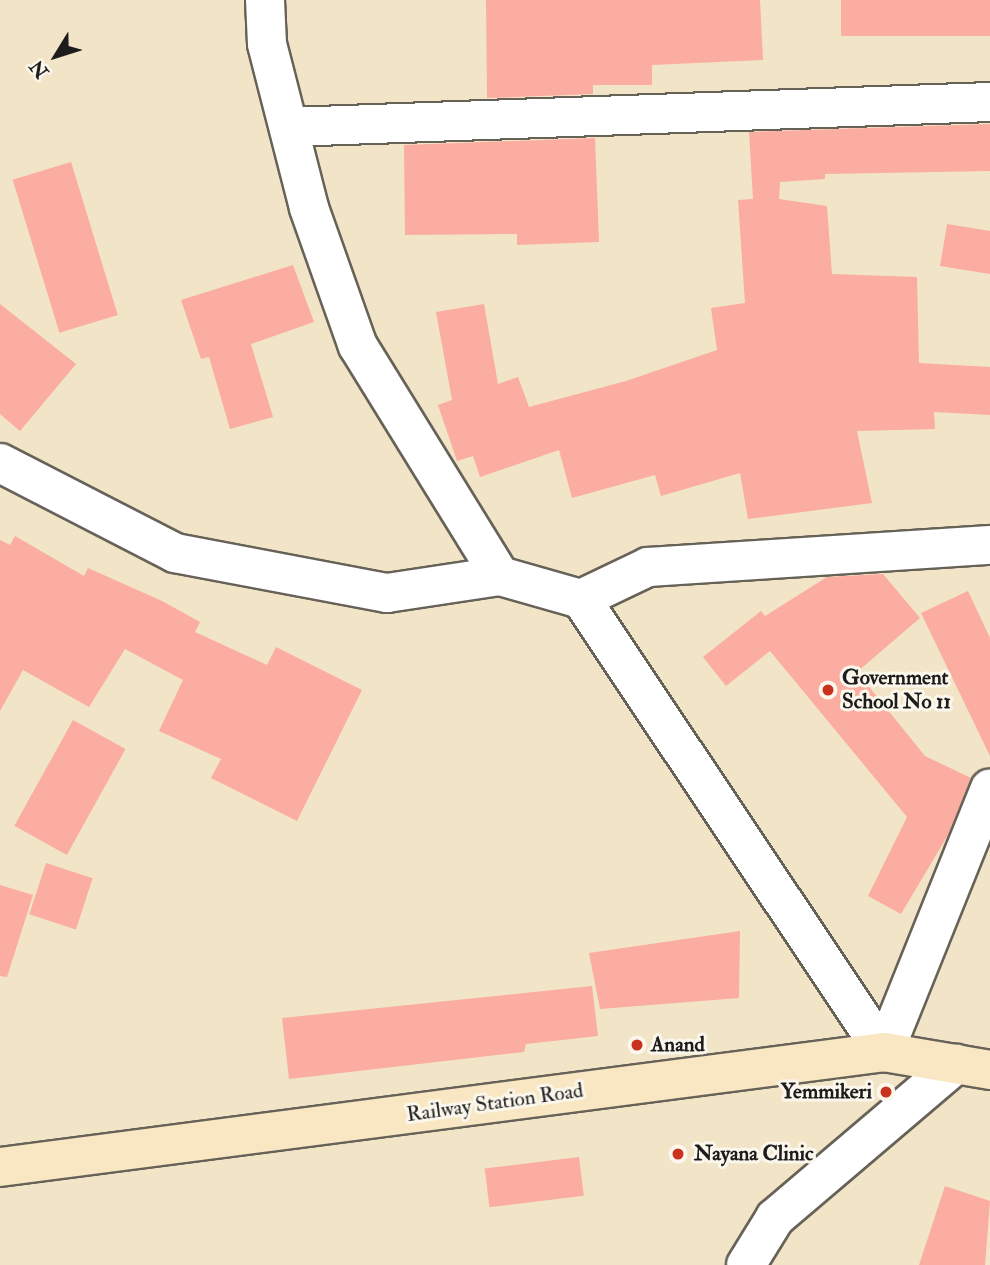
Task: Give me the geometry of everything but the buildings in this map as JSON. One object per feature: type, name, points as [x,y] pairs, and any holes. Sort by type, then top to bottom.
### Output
[{"type":"main road","name":"Railway Station Road","points":[[0,1167],[884,1052],[973,1067]]},
{"type":"street","points":[[265,0],[267,44],[289,127],[358,346],[500,576]]},
{"type":"street","points":[[289,127],[990,102]]},
{"type":"street","points":[[0,463],[175,553],[387,593],[500,576],[581,599],[884,1052]]},
{"type":"street","points":[[581,599],[648,567],[990,545]]},
{"type":"street","points":[[884,1052],[990,788]]},
{"type":"street","points":[[746,1265],[775,1218],[973,1067]]},
{"type":"place","name":"Government School No 11","points":[[828,690]]},
{"type":"place","name":"Anand","points":[[637,1045]]},
{"type":"place","name":"Yemmikeri","points":[[886,1092]]},
{"type":"place","name":"Nayana Clinic","points":[[678,1154]]}]
